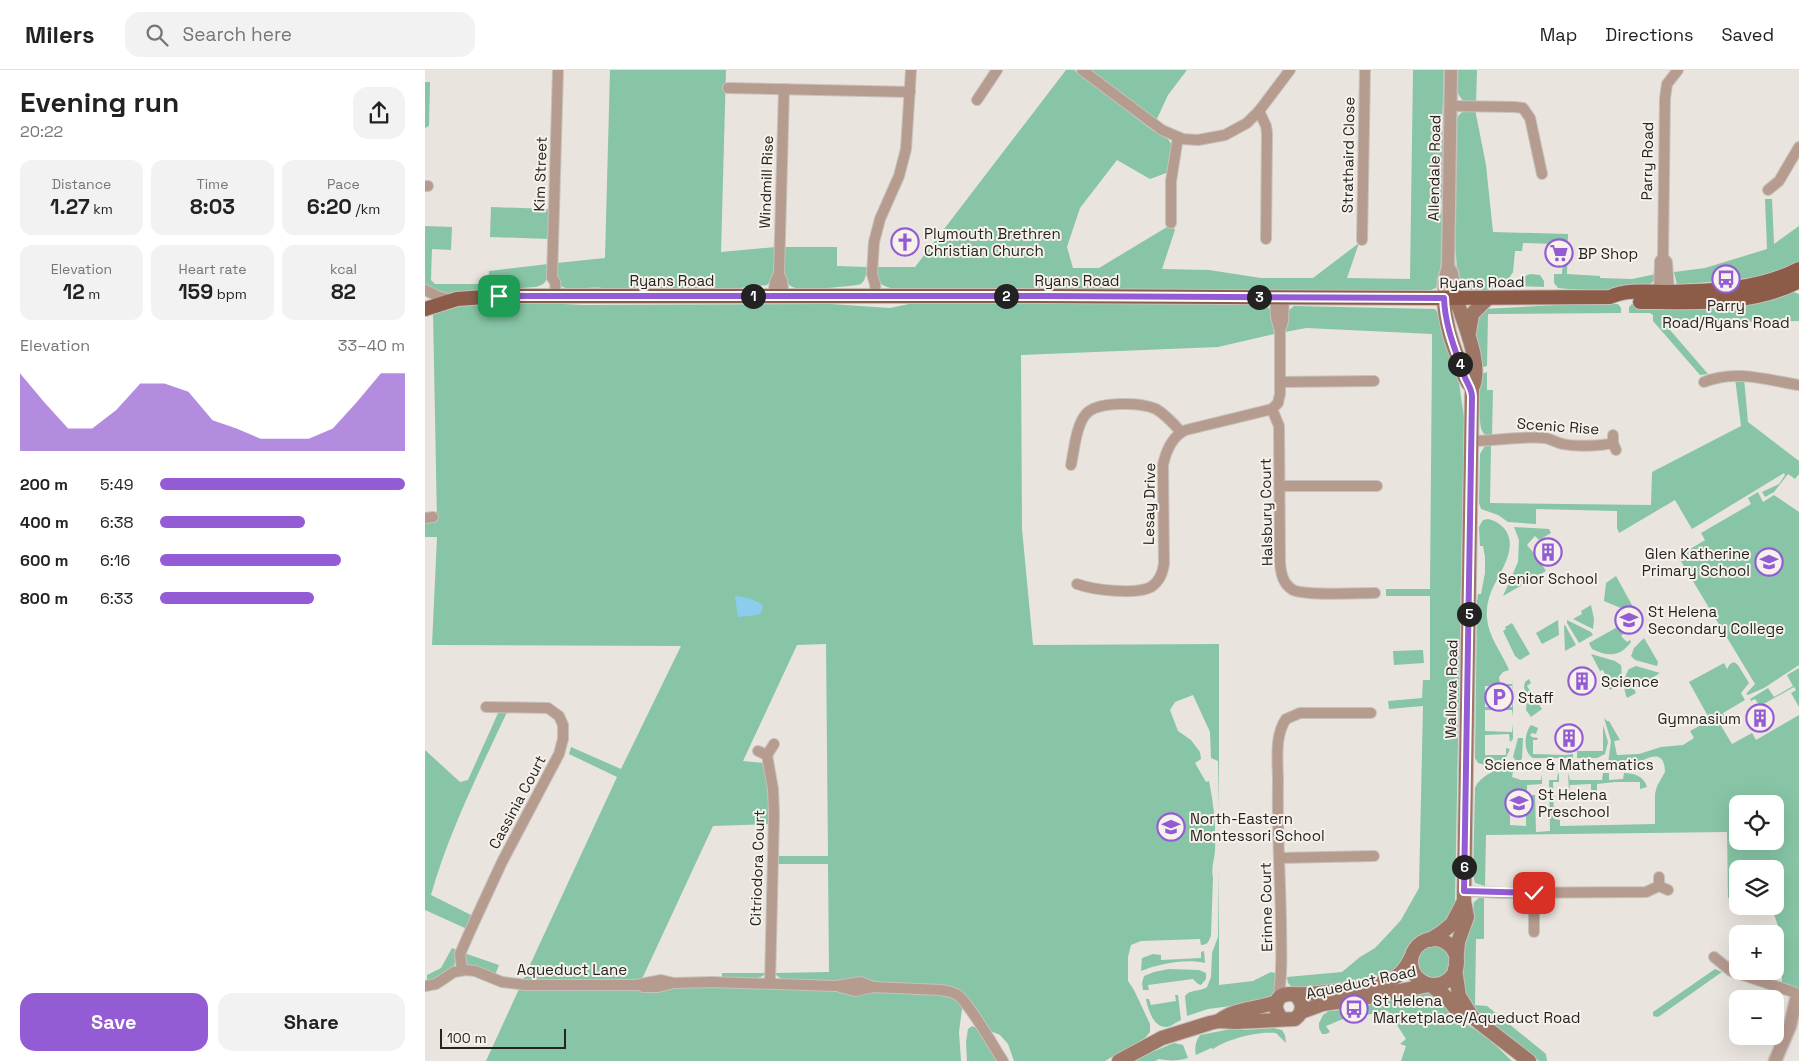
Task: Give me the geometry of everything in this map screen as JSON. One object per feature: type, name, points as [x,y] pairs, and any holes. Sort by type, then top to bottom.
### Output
[{"type":"main road","name":"Ryans Road","points":[[426,306],[451,300],[477,297],[552,296],[1610,297],[1625,302],[1664,297],[1747,298],[1769,293],[1797,277]]},
{"type":"main road","name":"Wallowa Road","points":[[1450,298],[1469,332],[1475,373],[1475,382],[1472,388],[1464,896],[1467,917],[1458,942],[1456,966]]},
{"type":"main road","name":"Wallowa Road","points":[[1450,298],[1445,319],[1467,382],[1472,388]]},
{"type":"main road","points":[[1469,332],[1471,314],[1488,298]]},
{"type":"main road","name":"Wallowa Road","points":[[1430,940],[1441,934],[1451,924],[1464,896]]},
{"type":"main road","points":[[1472,1017],[1462,1015],[1446,997],[1430,985],[1420,981],[1414,973],[1411,958],[1414,950],[1419,945],[1430,940],[1443,941],[1450,946],[1455,954],[1459,996],[1472,1017],[1529,1061]]},
{"type":"main road","name":"Aqueduct Road","points":[[1294,995],[1342,990],[1387,981],[1400,974],[1411,958]]},
{"type":"main road","points":[[1430,985],[1448,980],[1456,966]]},
{"type":"main road","name":"Aqueduct Road","points":[[1301,1012],[1323,1004],[1430,985]]},
{"type":"main road","points":[[1119,1061],[1168,1036],[1219,1020],[1233,1012],[1259,1008],[1277,1001],[1284,995],[1294,995],[1302,1004],[1301,1012],[1295,1019],[1230,1022],[1219,1020]]},
{"type":"main road","points":[[1277,1001],[1277,1012],[1283,1019]]},
{"type":"street","name":"Kim Street","points":[[552,296],[549,282],[552,278],[558,70]]},
{"type":"street","points":[[872,296],[869,283],[872,278],[876,230],[899,176],[906,149],[911,70]]},
{"type":"street","points":[[977,100],[997,70]]},
{"type":"street","points":[[1082,70],[1155,127],[1178,137],[1198,140],[1225,135],[1240,128],[1259,111],[1290,70]]},
{"type":"street","name":"Strathaird Close","points":[[1362,240],[1365,70]]},
{"type":"street","name":"Allendale Road","points":[[1450,298],[1444,281],[1448,267],[1451,70]]},
{"type":"street","name":"Parry Road","points":[[1664,297],[1667,262],[1663,256],[1665,98],[1667,84],[1678,70]]},
{"type":"street","points":[[727,88],[910,92]]},
{"type":"street","name":"Windmill Rise","points":[[779,296],[775,282],[779,274],[784,89]]},
{"type":"street","points":[[1451,106],[1515,107],[1526,111],[1531,118],[1542,174]]},
{"type":"street","points":[[1259,111],[1266,126],[1267,134],[1266,239]]},
{"type":"street","points":[[1171,223],[1171,181],[1178,137]]},
{"type":"street","points":[[1768,190],[1779,180],[1799,147]]},
{"type":"street","points":[[425,290],[451,300]]},
{"type":"street","points":[[1070,465],[1081,420],[1097,406],[1147,406],[1164,415],[1181,432],[1272,409],[1279,399],[1280,331],[1276,317],[1280,297]]},
{"type":"street","points":[[1703,382],[1719,377],[1739,375],[1799,384]]},
{"type":"street","points":[[1280,382],[1374,381]]},
{"type":"street","name":"Halsbury Court","points":[[1272,409],[1279,426],[1281,571],[1285,582],[1293,590],[1306,593],[1375,593]]},
{"type":"street","name":"Lesay Drive","points":[[1077,584],[1100,590],[1138,590],[1151,586],[1159,579],[1162,574],[1163,563],[1163,465],[1170,444],[1181,432]]},
{"type":"street","name":"Scenic Rise","points":[[1471,441],[1535,438],[1547,439],[1567,445],[1603,445],[1614,443]]},
{"type":"street","points":[[1280,486],[1377,486]]},
{"type":"street","name":"Cassinia Court","points":[[462,970],[461,952],[502,862],[555,764],[563,739],[561,720],[556,713],[548,708],[486,707]]},
{"type":"street","name":"Erinne Court","points":[[1277,1001],[1282,972],[1278,840],[1278,743],[1283,724],[1289,717],[1301,713],[1371,713]]},
{"type":"street","name":"Citriodora Court","points":[[770,984],[774,814],[773,789],[763,753],[774,744]]},
{"type":"street","points":[[1280,858],[1375,856]]},
{"type":"street","points":[[1464,896],[1646,892],[1662,884]]},
{"type":"street","points":[[1533,932],[1534,893]]},
{"type":"street","points":[[1714,957],[1731,971],[1786,990],[1798,1003],[1775,1061]]},
{"type":"street","points":[[425,986],[436,984],[454,972],[462,970]]},
{"type":"street","name":"Aqueduct Lane","points":[[462,970],[475,971],[502,982],[516,984],[636,985],[658,988],[674,984],[711,982],[836,986],[861,982],[873,987],[941,990],[956,994],[968,1007],[1003,1061]]},
{"type":"street","name":"Erinne Court","points":[[1282,972],[1294,995]]},
{"type":"green space","points":[[610,70],[726,70],[721,252],[776,247],[773,278],[767,285],[714,291],[612,291],[598,288],[576,289],[563,287],[558,284],[557,263],[605,258]]},
{"type":"green space","points":[[1066,70],[1074,70],[1152,130],[1168,139],[1173,147],[1169,172],[1150,179],[1117,160],[1080,208],[1067,247],[1073,268],[1099,268],[1167,227],[1173,227],[1175,230],[1162,269],[1209,270],[1261,278],[1313,278],[1359,243],[1347,278],[1410,279],[1413,70],[1444,70],[1442,125],[1445,187],[1440,204],[1444,225],[1440,276],[1436,288],[1428,291],[1272,290],[1150,293],[902,290],[883,285],[878,279],[877,267],[915,267]]},
{"type":"green space","points":[[1089,70],[1187,70],[1168,95],[1156,121]]},
{"type":"green space","points":[[1458,70],[1477,70],[1476,103],[1465,102],[1461,99],[1457,87]]},
{"type":"green space","points":[[425,82],[430,82],[430,84],[429,126],[425,128]]},
{"type":"green space","points":[[1475,109],[1486,165],[1493,232],[1568,234],[1567,274],[1632,279],[1656,274],[1651,284],[1639,288],[1616,291],[1558,288],[1554,283],[1554,274],[1562,274],[1564,247],[1555,246],[1555,244],[1523,243],[1522,251],[1515,251],[1513,272],[1504,286],[1473,291],[1462,289],[1458,285],[1454,225],[1456,122],[1459,115],[1463,112]]},
{"type":"green space","points":[[1765,199],[1772,199],[1774,244],[1799,226],[1799,263],[1769,274],[1749,278],[1677,285],[1674,272],[1705,268],[1767,249]]},
{"type":"green space","points":[[491,207],[550,209],[549,239],[490,237]]},
{"type":"green space","points":[[425,226],[452,227],[451,250],[432,249],[431,280],[435,284],[488,284],[489,271],[548,264],[547,279],[540,286],[535,287],[440,293],[425,285]]},
{"type":"green space","points":[[783,247],[837,247],[837,266],[867,267],[865,278],[861,284],[851,286],[799,289],[787,283],[784,279]]},
{"type":"green space","points":[[1530,274],[1540,275],[1544,281],[1544,287],[1518,286],[1520,278]]},
{"type":"green space","points":[[1791,291],[1799,294],[1799,321],[1664,323],[1708,374],[1700,375],[1653,321],[1653,315],[1650,313],[1629,313],[1629,307],[1632,304],[1686,303]]},
{"type":"green space","points":[[473,303],[583,305],[831,304],[890,308],[909,304],[1260,303],[1270,309],[1273,315],[1274,334],[1218,347],[1021,355],[1022,529],[1033,645],[1219,644],[1219,809],[1218,761],[1211,758],[1210,732],[1193,695],[1175,702],[1170,710],[1178,731],[1191,740],[1200,752],[1201,759],[1195,763],[1206,782],[1209,781],[1211,790],[1215,851],[1212,871],[1211,935],[1208,942],[1203,945],[1201,945],[1200,939],[1141,941],[1131,945],[1128,957],[1128,981],[1150,1024],[1150,1032],[1145,1038],[1105,1061],[1014,1061],[1008,1044],[1000,1035],[988,1030],[961,994],[849,982],[781,979],[774,973],[829,972],[828,864],[777,864],[777,856],[828,856],[826,644],[797,645],[743,761],[764,763],[768,782],[770,824],[713,826],[641,981],[523,980],[617,777],[569,754],[571,747],[621,769],[681,646],[432,645],[437,537],[425,537],[425,522],[437,522],[433,312],[452,306]]},
{"type":"green space","points":[[1575,304],[1618,304],[1621,308],[1621,313],[1488,314],[1487,366],[1480,368],[1473,325],[1484,309]]},
{"type":"green space","points":[[1294,306],[1435,309],[1439,314],[1458,375],[1464,418],[1454,907],[1449,919],[1443,925],[1436,930],[1420,935],[1411,942],[1399,965],[1391,974],[1348,983],[1293,988],[1288,983],[1287,977],[1342,972],[1360,957],[1375,948],[1401,920],[1419,888],[1423,706],[1389,709],[1388,701],[1422,698],[1423,680],[1430,680],[1430,596],[1386,596],[1386,589],[1430,589],[1432,352],[1432,334],[1306,328],[1285,332],[1288,311]]},
{"type":"green space","points":[[1487,372],[1487,390],[1493,390],[1492,436],[1486,435],[1483,432],[1480,420],[1479,375]]},
{"type":"green space","points":[[1735,378],[1744,378],[1748,422],[1799,461],[1799,474],[1795,479],[1788,474],[1774,492],[1765,497],[1762,492],[1779,484],[1785,475],[1784,473],[1692,529],[1675,500],[1619,533],[1617,528],[1617,511],[1536,509],[1536,524],[1508,522],[1498,515],[1481,509],[1479,503],[1480,454],[1484,447],[1491,445],[1490,503],[1651,505],[1652,472],[1741,426]]},
{"type":"green space","points":[[1758,492],[1763,502],[1774,495],[1799,512],[1799,665],[1764,688],[1748,695],[1746,694],[1755,684],[1679,558],[1682,554],[1705,540],[1701,533],[1751,504],[1748,498]]},
{"type":"green space","points":[[1488,519],[1504,528],[1510,544],[1507,560],[1490,595],[1487,615],[1490,631],[1509,670],[1503,672],[1499,677],[1500,684],[1512,684],[1512,680],[1513,693],[1512,686],[1485,686],[1485,707],[1512,707],[1513,701],[1513,717],[1512,710],[1485,710],[1485,731],[1512,732],[1513,724],[1513,739],[1510,742],[1509,734],[1485,735],[1485,755],[1506,755],[1506,748],[1510,749],[1505,759],[1485,765],[1478,763],[1475,758],[1477,602],[1478,594],[1481,594],[1485,573],[1485,557],[1483,546],[1480,546],[1479,527],[1483,520]]},
{"type":"green space","points":[[1514,527],[1549,529],[1551,533],[1539,540],[1535,536],[1527,545],[1546,571],[1503,596],[1518,562],[1519,540]]},
{"type":"green space","points":[[1616,576],[1633,607],[1630,608],[1632,612],[1628,614],[1623,609],[1604,601],[1606,583]]},
{"type":"green space","points":[[1591,605],[1594,619],[1593,629],[1573,619],[1582,614],[1581,611]]},
{"type":"green space","points":[[1558,620],[1559,635],[1542,644],[1536,633]]},
{"type":"green space","points":[[1567,620],[1591,632],[1593,635],[1579,643]]},
{"type":"green space","points":[[1512,623],[1530,654],[1520,660],[1515,656],[1503,631],[1506,629],[1505,627]]},
{"type":"green space","points":[[1621,625],[1625,632],[1621,636],[1627,642],[1630,640],[1631,642],[1623,651],[1608,654],[1592,649],[1589,643]]},
{"type":"green space","points":[[1564,626],[1576,645],[1565,651]]},
{"type":"green space","points":[[1644,638],[1658,662],[1657,666],[1635,660],[1631,656],[1634,648]]},
{"type":"green space","points":[[1423,650],[1424,663],[1394,665],[1393,651]]},
{"type":"green space","points":[[1591,654],[1615,661],[1621,665],[1622,673],[1620,680],[1610,690],[1602,676],[1605,674],[1603,670],[1600,671]]},
{"type":"green space","points":[[1734,662],[1738,665],[1749,683],[1741,693],[1745,700],[1723,713],[1727,720],[1720,724],[1732,744],[1752,733],[1756,740],[1799,715],[1799,991],[1782,984],[1782,980],[1784,980],[1784,925],[1778,925],[1774,915],[1784,915],[1784,860],[1729,860],[1728,898],[1727,832],[1486,835],[1485,886],[1475,883],[1473,875],[1475,788],[1485,776],[1501,769],[1511,769],[1513,771],[1512,777],[1521,780],[1541,780],[1542,774],[1542,784],[1527,785],[1527,795],[1535,795],[1536,832],[1550,831],[1549,780],[1557,780],[1558,773],[1559,782],[1553,782],[1554,819],[1560,820],[1560,826],[1655,824],[1655,794],[1665,772],[1664,763],[1656,756],[1632,764],[1624,765],[1611,761],[1608,764],[1611,741],[1604,718],[1609,721],[1620,740],[1614,741],[1617,755],[1639,754],[1661,747],[1683,745],[1694,738],[1690,731],[1710,720],[1689,682],[1724,663],[1727,669]],"holes":[[[1510,803],[1526,803],[1526,826],[1510,825]]]},
{"type":"green space","points":[[1636,666],[1660,673],[1634,689],[1636,693],[1627,698],[1624,687],[1625,679],[1629,669]]},
{"type":"green space","points":[[1799,668],[1799,707],[1791,693],[1796,690],[1794,687],[1760,706],[1755,699],[1751,701],[1750,699],[1768,688],[1774,697],[1793,686],[1787,675]]},
{"type":"green space","points":[[1529,679],[1531,683],[1527,686],[1542,709],[1531,717],[1526,710],[1527,698],[1524,687],[1525,682]]},
{"type":"green space","points":[[508,710],[456,824],[431,895],[473,916],[467,929],[425,910],[425,750],[460,782],[468,780],[499,711]]},
{"type":"green space","points":[[1531,725],[1538,728],[1536,734],[1532,733],[1530,735],[1538,738],[1533,740],[1533,754],[1573,754],[1573,758],[1533,758],[1527,752],[1526,747],[1527,733]]},
{"type":"green space","points":[[1603,725],[1608,742],[1605,754],[1597,758],[1577,758],[1577,751],[1603,751]]},
{"type":"green space","points":[[1518,738],[1523,738],[1520,762],[1516,761],[1513,757]]},
{"type":"green space","points":[[1568,773],[1570,780],[1602,780],[1603,773],[1609,773],[1609,780],[1623,779],[1624,773],[1631,774],[1644,780],[1647,787],[1640,789],[1640,782],[1615,782],[1597,784],[1597,791],[1591,791],[1591,784],[1570,785],[1569,791]]},
{"type":"green space","points":[[1219,868],[1219,985],[1253,981],[1271,972],[1278,974],[1277,989],[1272,997],[1254,1003],[1208,1009],[1187,1016],[1185,996],[1190,992],[1207,987],[1211,977],[1212,953],[1218,937]]},
{"type":"green space","points":[[1484,897],[1484,939],[1476,939],[1475,1005],[1487,1006],[1546,1054],[1547,1061],[1539,1061],[1468,1004],[1461,978],[1464,964],[1463,949],[1474,902]]},
{"type":"green space","points":[[1434,945],[1441,946],[1446,950],[1450,955],[1450,969],[1446,974],[1441,978],[1434,979],[1427,978],[1422,974],[1418,969],[1417,962],[1418,955],[1422,950],[1427,946]]},
{"type":"green space","points":[[452,948],[457,950],[454,967],[436,979],[427,982],[427,975],[441,968]]},
{"type":"green space","points":[[1204,951],[1205,963],[1190,961],[1172,963],[1141,971],[1142,958],[1153,954],[1161,955],[1161,960],[1201,958],[1201,952]]},
{"type":"green space","points":[[464,953],[499,965],[495,975],[467,964]]},
{"type":"green space","points":[[1169,969],[1199,970],[1206,973],[1206,979],[1201,985],[1193,979],[1148,985],[1149,990],[1143,990],[1144,976]]},
{"type":"green space","points":[[1715,969],[1722,972],[1658,1017],[1653,1016],[1653,1012]]},
{"type":"green space","points":[[722,973],[766,973],[758,978],[746,979],[722,977]]},
{"type":"green space","points":[[689,986],[951,995],[962,1006],[959,1032],[961,1061],[486,1061],[519,989]]},
{"type":"green space","points":[[1431,993],[1463,1022],[1487,1037],[1512,1061],[1401,1061],[1406,1046],[1400,1044],[1406,1039],[1388,1011],[1343,1019],[1326,1026],[1330,1032],[1326,1034],[1322,1034],[1319,1028],[1323,1015],[1329,1011],[1361,1008],[1389,998]]},
{"type":"green space","points":[[1175,995],[1178,995],[1181,1020],[1170,1026],[1161,1026],[1154,1021],[1146,999],[1149,999],[1151,1005],[1176,1001]]},
{"type":"green space","points":[[972,1026],[978,1029],[998,1061],[967,1061],[966,1042],[968,1029]]},
{"type":"green space","points":[[1241,1027],[1242,1030],[1274,1028],[1282,1030],[1286,1043],[1276,1033],[1261,1033],[1234,1039],[1196,1055],[1197,1039],[1200,1035]]},
{"type":"green space","points":[[1174,1043],[1183,1045],[1188,1058],[1181,1060],[1130,1061]]},
{"type":"water","points":[[735,596],[757,602],[763,606],[761,613],[738,617]]},
{"type":"place","name":"Plymouth Brethren Christian Church","points":[[905,242]]},
{"type":"place","name":"BP Shop","points":[[1559,253]]},
{"type":"place","name":"Parry Road/Ryans Road","points":[[1726,279]]},
{"type":"place","name":"Senior School","points":[[1548,552]]},
{"type":"place","name":"Glen Katherine Primary School","points":[[1769,562]]},
{"type":"place","name":"St Helena Secondary College","points":[[1629,620]]},
{"type":"place","name":"Science","points":[[1582,681]]},
{"type":"place","name":"Staff","points":[[1499,697]]},
{"type":"place","name":"Gymnasium","points":[[1760,718]]},
{"type":"place","name":"Science & Mathematics","points":[[1569,738]]},
{"type":"place","name":"St Helena Preschool","points":[[1519,803]]},
{"type":"place","name":"North-Eastern Montessori School","points":[[1171,827]]},
{"type":"place","name":"St Helena Marketplace/Aqueduct Road","points":[[1354,1009]]},
{"type":"route","points":[[499,296],[1444,298],[1445,317],[1451,340],[1467,382],[1472,388],[1464,891],[1534,893]]}]
